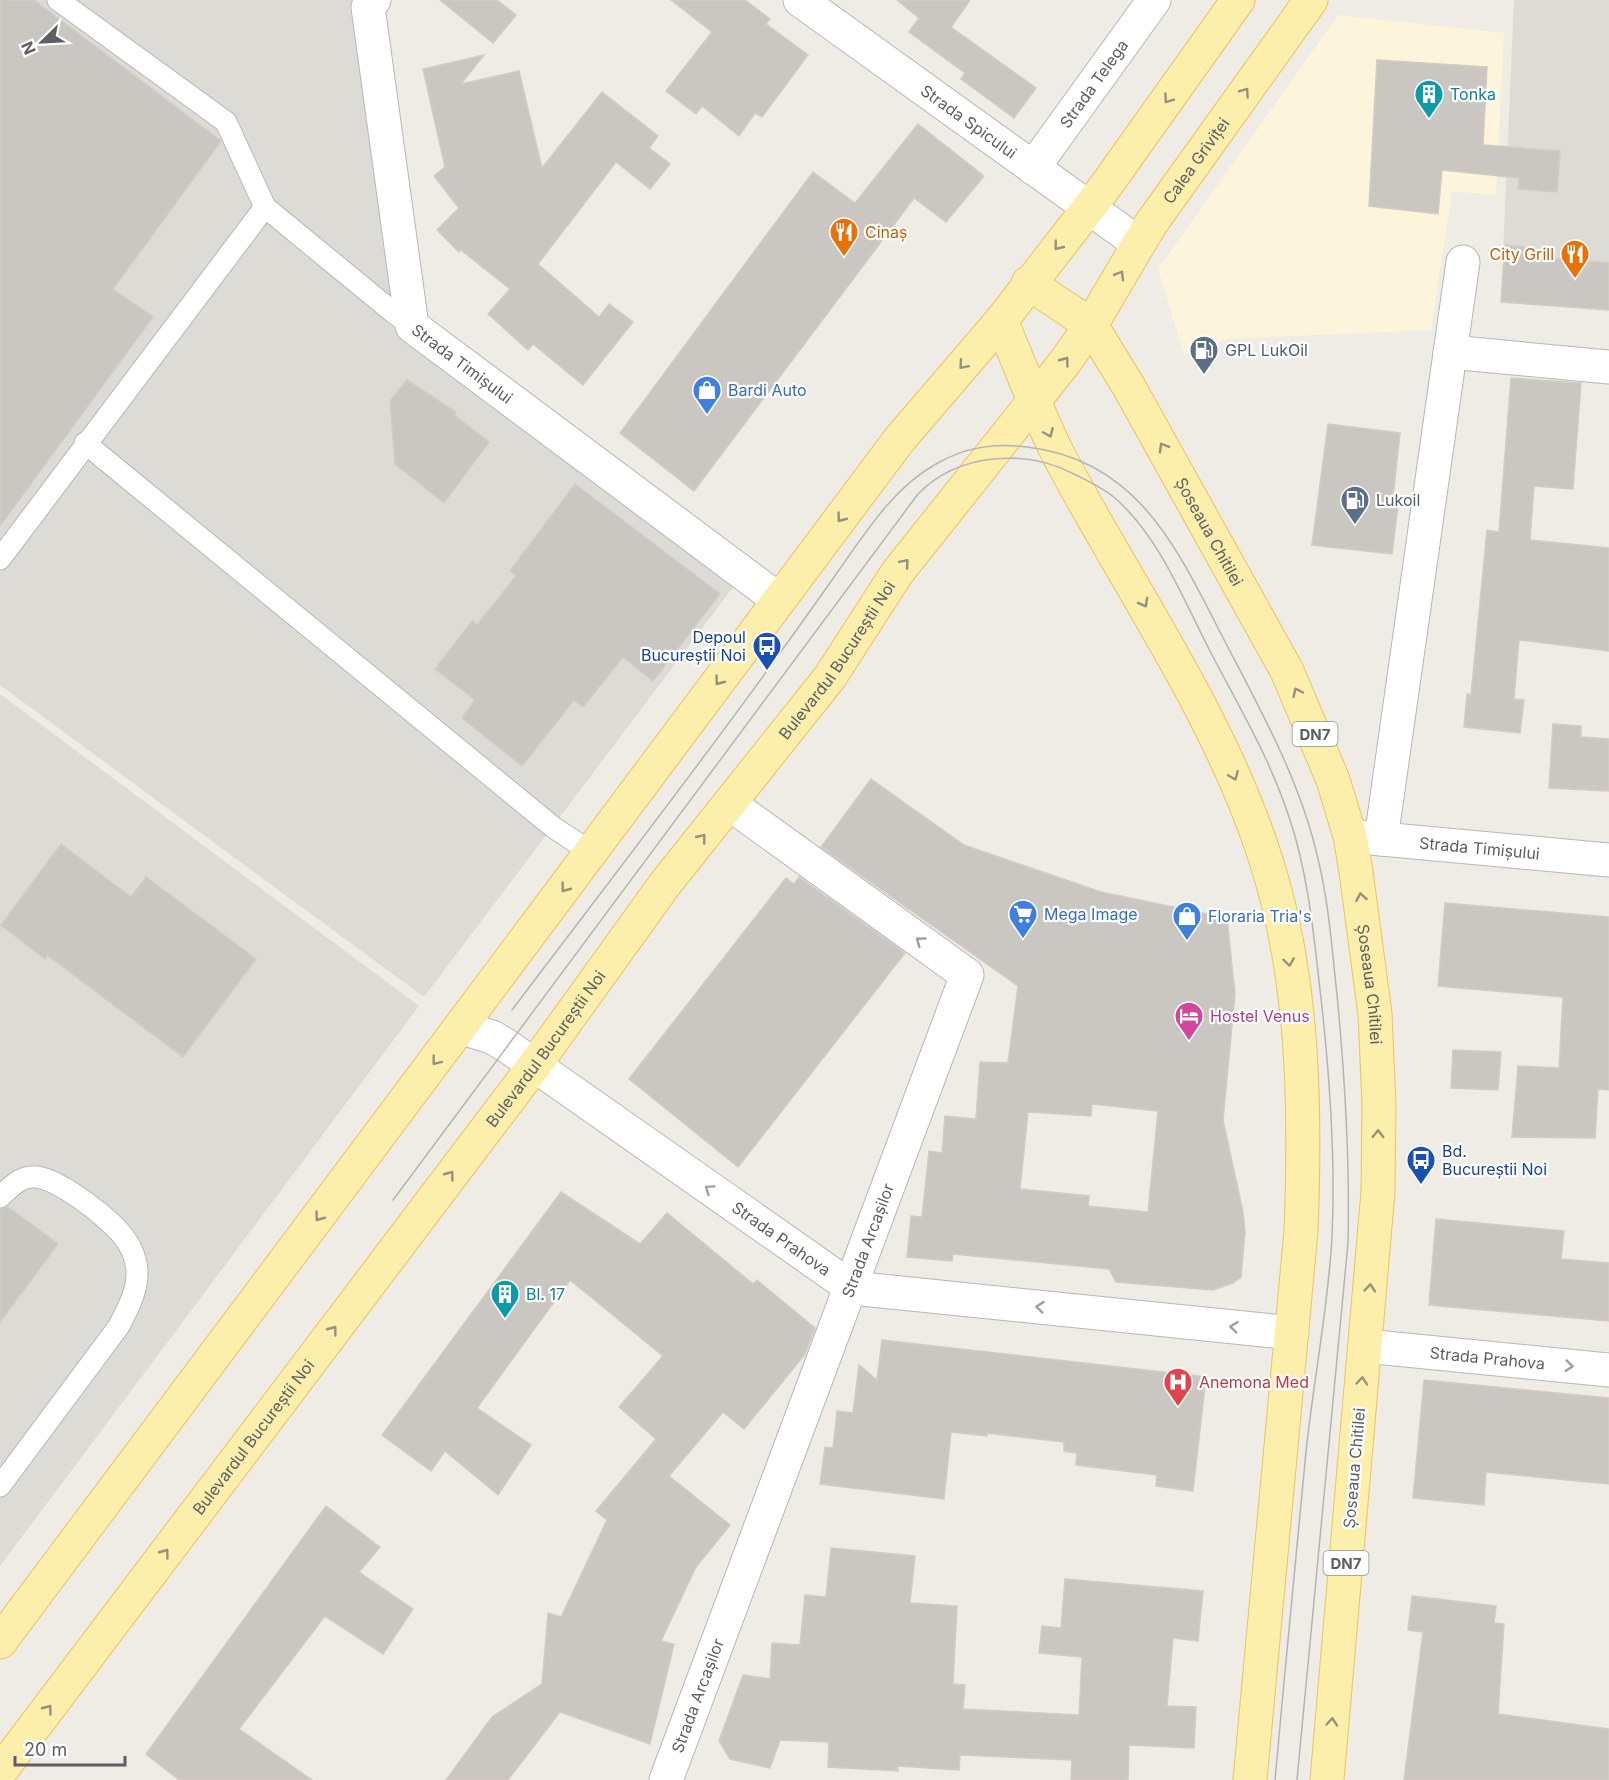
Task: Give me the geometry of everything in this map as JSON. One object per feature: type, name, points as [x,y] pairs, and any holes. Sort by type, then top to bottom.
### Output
[{"type":"main road","points":[[0,1642],[132,1463],[462,1028],[899,440],[1001,321],[1088,209],[1238,0]]},
{"type":"main road","name":"Calea Griviței","points":[[1091,325],[1138,243],[1311,0]]},
{"type":"main road","name":"Șoseaua Chitilei","points":[[1029,283],[1091,325],[1183,481],[1287,670],[1334,780],[1365,837],[1364,913],[1379,1104],[1378,1192],[1327,1780]]},
{"type":"main road","points":[[1001,321],[1057,451],[1140,596],[1224,753],[1249,812],[1278,903],[1293,990],[1302,1109],[1301,1221],[1250,1780]]},
{"type":"main road","name":"Bulevardul Bucureștii Noi","points":[[0,1772],[534,1066],[665,884],[830,677],[897,573],[1035,400],[1091,325]]},
{"type":"street","name":"Strada Timișului","points":[[374,0],[368,7],[412,326],[779,600]]},
{"type":"street","name":"Strada Spicului","points":[[800,0],[1138,243]]},
{"type":"street","name":"Strada Telega","points":[[1033,168],[1154,0]]},
{"type":"street","name":"Șoseaua Chitilei","points":[[1365,837],[1450,352],[1463,262]]},
{"type":"street","points":[[1450,352],[1609,366]]},
{"type":"street","name":"Strada Arcașilor","points":[[666,1780],[852,1288],[967,975],[730,804]]},
{"type":"street","name":"Strada Timișului","points":[[1365,837],[1609,860]]},
{"type":"street","name":"Strada Prahova","points":[[462,1028],[492,1037],[852,1288],[1292,1333]]},
{"type":"street","name":"Strada Prahova","points":[[1365,1347],[1609,1370]]},
{"type":"lane","points":[[58,0],[226,122],[265,207],[394,314],[412,326]]},
{"type":"lane","points":[[0,559],[85,443],[265,207]]},
{"type":"lane","points":[[85,443],[553,827],[592,853]]},
{"type":"lane","points":[[0,1197],[16,1182],[32,1176],[58,1184],[111,1223],[123,1235],[132,1250],[137,1270],[134,1298],[119,1326],[0,1486]]},
{"type":"shaded area","points":[[0,0],[357,0],[412,344],[737,582],[424,997],[0,685]]},
{"type":"shaded area","points":[[1514,0],[1609,0],[1609,310],[1501,302]]},
{"type":"shaded area","points":[[1338,15],[1504,33],[1496,195],[1452,191],[1431,330],[1227,339],[1184,355],[1158,269]]},
{"type":"shaded area","points":[[0,694],[419,1006],[0,1566]]},
{"type":"building","points":[[0,0],[34,0],[221,141],[113,289],[153,317],[0,526]]},
{"type":"building","points":[[440,0],[497,0],[516,15],[493,43]]},
{"type":"building","points":[[671,0],[745,0],[770,19],[766,24],[808,55],[762,117],[755,113],[739,136],[702,106],[696,114],[666,91],[712,32]]},
{"type":"building","points":[[897,0],[970,0],[951,27],[1036,88],[1014,118],[961,79],[965,73],[909,32],[919,18]]},
{"type":"building","points":[[484,55],[461,84],[519,71],[542,168],[602,92],[658,136],[649,148],[670,164],[650,189],[616,162],[538,264],[599,317],[609,304],[633,322],[583,385],[533,344],[528,350],[488,314],[510,289],[461,250],[459,252],[437,230],[459,208],[434,176],[445,167],[423,69]]},
{"type":"building","name":"Tonka","points":[[1377,60],[1487,67],[1483,145],[1560,151],[1557,192],[1518,189],[1519,178],[1442,170],[1438,214],[1369,206]]},
{"type":"building","points":[[918,124],[984,176],[946,222],[914,198],[694,491],[620,433],[813,172],[855,203]]},
{"type":"building","points":[[1505,245],[1536,248],[1535,257],[1609,263],[1609,310],[1501,302]]},
{"type":"building","points":[[1511,378],[1581,383],[1573,489],[1534,486],[1530,540],[1609,548],[1609,651],[1519,640],[1514,699],[1524,700],[1520,733],[1464,727],[1467,694],[1471,695],[1487,530],[1499,532]]},
{"type":"building","points":[[407,380],[456,412],[454,415],[489,442],[444,503],[395,464],[390,401]]},
{"type":"building","points":[[1328,424],[1400,433],[1392,506],[1398,506],[1392,554],[1312,545]]},
{"type":"building","points":[[575,484],[720,594],[653,681],[623,657],[583,707],[574,700],[522,766],[462,718],[475,700],[435,669],[472,621],[477,625],[516,576],[510,571]]},
{"type":"building","points":[[1553,724],[1581,726],[1581,737],[1609,739],[1609,791],[1549,788]]},
{"type":"building","points":[[871,779],[964,845],[1101,892],[1227,918],[1235,994],[1223,1120],[1243,1212],[1245,1232],[1241,1277],[1233,1283],[1213,1290],[1116,1282],[1109,1269],[953,1254],[952,1261],[907,1257],[911,1216],[922,1217],[929,1151],[942,1153],[945,1116],[976,1119],[980,1062],[1008,1063],[1018,986],[821,847]],"holes":[[[1092,1104],[1158,1111],[1148,1212],[1088,1206],[1089,1196],[1020,1189],[1028,1112],[1091,1116]]]},
{"type":"building","points":[[61,844],[131,897],[146,877],[256,959],[183,1057],[47,955],[45,959],[1,925]]},
{"type":"building","points":[[799,877],[905,953],[738,1167],[629,1079],[786,878],[794,884]]},
{"type":"building","points":[[1445,903],[1609,917],[1609,1090],[1598,1089],[1595,1138],[1512,1137],[1518,1066],[1559,1068],[1563,997],[1438,986]]},
{"type":"building","points":[[1453,1050],[1501,1052],[1498,1090],[1451,1088]]},
{"type":"building","points":[[561,1192],[640,1244],[667,1213],[753,1284],[757,1280],[815,1328],[805,1354],[744,1429],[723,1412],[669,1476],[730,1525],[696,1567],[661,1641],[674,1644],[650,1744],[560,1712],[508,1780],[446,1780],[492,1717],[542,1684],[548,1613],[561,1617],[607,1520],[596,1511],[656,1439],[619,1407],[663,1356],[570,1280],[477,1408],[531,1445],[498,1495],[445,1451],[431,1471],[382,1435]]},
{"type":"building","points":[[8,1207],[58,1244],[0,1322],[0,1209]]},
{"type":"building","points":[[1436,1219],[1564,1231],[1561,1259],[1609,1263],[1609,1321],[1429,1305]]},
{"type":"building","points":[[882,1340],[1206,1377],[1193,1491],[1156,1486],[1157,1475],[1076,1465],[1077,1453],[1064,1451],[1064,1442],[987,1433],[987,1436],[951,1432],[944,1499],[820,1484],[825,1447],[833,1448],[837,1411],[853,1413],[859,1365],[877,1380]]},
{"type":"building","points":[[1424,1380],[1609,1398],[1609,1484],[1486,1472],[1484,1505],[1413,1498]]},
{"type":"building","points":[[326,1506],[380,1547],[359,1572],[413,1609],[383,1654],[325,1616],[239,1729],[312,1780],[179,1780],[146,1754]]},
{"type":"building","points":[[831,1548],[915,1556],[910,1603],[957,1606],[953,1684],[965,1685],[963,1709],[1079,1715],[1082,1657],[1039,1653],[1042,1626],[1061,1628],[1065,1579],[1203,1591],[1198,1641],[1173,1638],[1167,1706],[1196,1707],[1194,1748],[1129,1745],[1128,1780],[1071,1780],[1072,1760],[960,1755],[959,1770],[898,1766],[898,1771],[828,1767],[829,1742],[780,1740],[770,1768],[730,1759],[719,1741],[743,1675],[770,1679],[772,1643],[800,1645],[805,1595],[826,1597]]},
{"type":"building","points":[[1412,1596],[1496,1606],[1494,1623],[1504,1624],[1498,1714],[1609,1729],[1609,1780],[1404,1780],[1423,1632],[1408,1630]]},
{"type":"tram line","points":[[512,1010],[706,754],[870,526],[907,485],[936,464],[969,450],[991,446],[1015,446],[1068,456],[1102,472],[1131,494],[1155,521],[1177,552],[1282,754],[1311,832],[1322,876],[1330,927],[1345,1088],[1348,1243],[1297,1780]]},
{"type":"tram line","points":[[393,1200],[918,494],[934,480],[953,470],[972,463],[1015,458],[1056,466],[1107,492],[1132,515],[1146,532],[1170,571],[1264,755],[1274,776],[1296,839],[1312,920],[1331,1109],[1332,1237],[1305,1462],[1275,1780]]},
{"type":"place","name":"Tonka","points":[[1429,120]]},
{"type":"place","name":"Cinaș","points":[[844,258]]},
{"type":"place","name":"City Grill","points":[[1575,280]]},
{"type":"place","name":"GPL LukOil","points":[[1204,376]]},
{"type":"place","name":"Bardi Auto","points":[[707,416]]},
{"type":"place","name":"Lukoil","points":[[1355,526]]},
{"type":"place","name":"Depoul Bucureștii Noi","points":[[767,672]]},
{"type":"place","name":"Mega Image","points":[[1023,940]]},
{"type":"place","name":"Floraria Tria's","points":[[1187,942]]},
{"type":"place","name":"Hostel Venus","points":[[1189,1042]]},
{"type":"place","name":"Bd. Bucureștii Noi","points":[[1421,1186]]},
{"type":"place","name":"Bl. 17","points":[[505,1320]]},
{"type":"place","name":"Anemona Med","points":[[1178,1408]]}]
